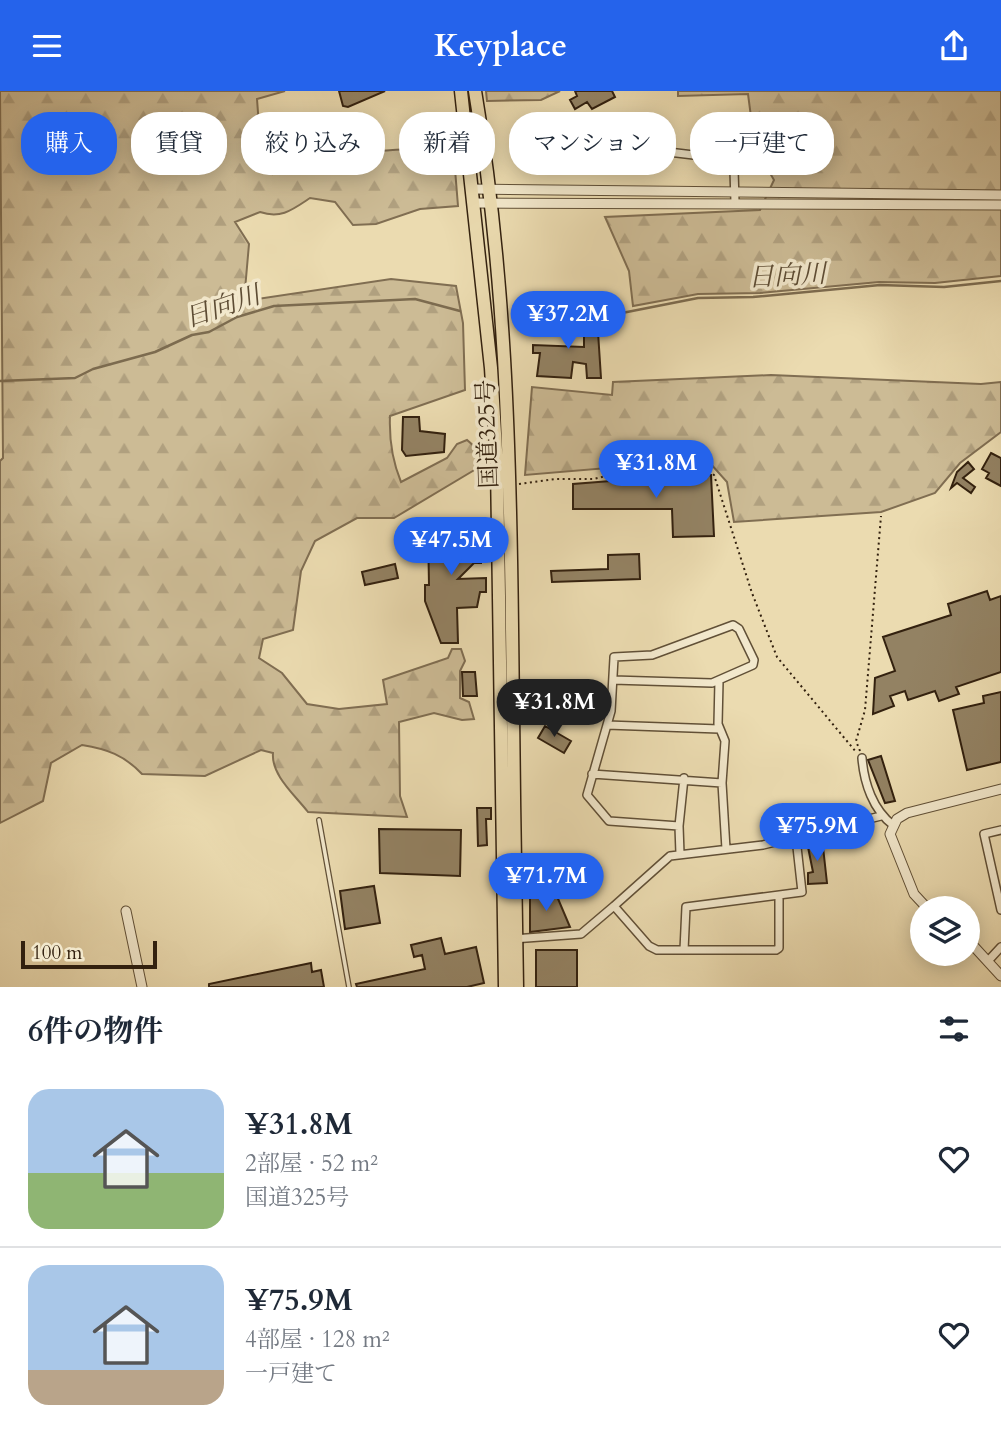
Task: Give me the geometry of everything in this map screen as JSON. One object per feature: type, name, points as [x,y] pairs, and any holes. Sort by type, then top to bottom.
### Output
[{"type":"highway","name":"国道325号","points":[[461,91],[491,368],[497,466],[510,939],[517,987]]},
{"type":"highway","name":"国道325号","points":[[475,91],[491,195],[503,315],[510,485],[510,939],[505,987]]},
{"type":"street","points":[[676,153],[727,159],[734,170],[735,202]]},
{"type":"street","points":[[472,189],[491,195],[735,202],[1001,205]]},
{"type":"street","points":[[473,203],[491,195],[735,192],[1001,195]]},
{"type":"street","points":[[613,681],[709,684],[754,663],[737,626],[652,655],[615,655],[607,725],[587,795],[609,821],[679,826]]},
{"type":"street","points":[[719,681],[719,729],[725,741],[722,782],[726,849]]},
{"type":"street","points":[[607,725],[719,729]]},
{"type":"street","points":[[862,758],[874,805],[881,816],[893,825]]},
{"type":"street","points":[[592,774],[722,782]]},
{"type":"street","points":[[680,853],[679,826],[684,778]]},
{"type":"street","points":[[916,896],[890,834],[893,825],[907,813],[1001,789]]},
{"type":"street","points":[[510,939],[581,934],[662,861],[680,853],[796,838],[881,816]]},
{"type":"street","points":[[1001,830],[984,834],[998,883],[1001,910]]},
{"type":"street","points":[[684,950],[686,907],[799,893],[802,889],[796,838]]},
{"type":"street","points":[[614,906],[653,949],[778,950],[779,895]]},
{"type":"street","points":[[126,911],[142,987]]},
{"type":"street","points":[[988,961],[1001,947]]},
{"type":"street","points":[[980,953],[1001,976]]},
{"type":"lane","points":[[319,820],[349,987]]},
{"type":"path","points":[[510,485],[555,479],[594,479],[617,473],[691,465],[705,468],[714,475],[752,593],[778,657],[794,680],[862,758]]},
{"type":"path","points":[[862,758],[856,741],[865,710],[881,516]]},
{"type":"green space","points":[[0,91],[285,91],[257,99],[258,112],[241,112],[241,175],[385,175],[385,150],[399,150],[399,175],[455,175],[458,206],[420,209],[376,224],[353,225],[335,202],[310,198],[280,214],[260,212],[235,222],[249,244],[244,301],[391,279],[456,286],[463,323],[465,390],[390,416],[391,442],[401,482],[447,458],[457,444],[467,440],[475,447],[476,469],[394,518],[357,518],[315,541],[301,571],[293,630],[263,639],[259,658],[282,673],[307,704],[339,709],[387,704],[383,680],[448,658],[452,649],[461,649],[465,661],[460,671],[460,698],[469,702],[474,719],[462,720],[434,713],[399,722],[400,796],[407,817],[308,812],[280,777],[273,761],[273,753],[261,750],[205,776],[142,774],[115,754],[82,745],[51,763],[43,801],[0,823],[0,461],[3,458]]},
{"type":"green space","points":[[486,91],[560,91],[541,100],[487,101]]},
{"type":"green space","points":[[678,91],[1001,91],[1001,276],[935,283],[879,282],[760,293],[698,294],[633,306],[629,271],[605,217],[760,210],[774,180],[771,175],[834,175],[834,112],[750,112],[748,94],[678,96]]},
{"type":"green space","points":[[771,375],[981,384],[1001,382],[1001,432],[960,463],[935,493],[881,512],[734,522],[727,482],[710,463],[655,464],[525,475],[532,387],[612,395],[613,382]]},
{"type":"building","points":[[339,91],[385,91],[348,107],[343,106]]},
{"type":"building","points":[[575,91],[612,91],[615,97],[592,109],[587,102],[575,109],[570,100],[577,96]]},
{"type":"building","points":[[533,321],[592,326],[592,332],[598,332],[601,378],[587,378],[586,364],[573,362],[571,378],[537,376],[540,353],[533,353],[533,345],[584,347],[584,336],[532,331]]},
{"type":"building","points":[[403,417],[419,417],[420,431],[445,434],[444,452],[406,456],[402,450]]},
{"type":"building","points":[[991,453],[1001,458],[1001,486],[986,478],[989,473],[982,469]]},
{"type":"building","points":[[968,462],[974,469],[963,478],[975,487],[971,493],[957,483],[951,488],[957,472]]},
{"type":"building","points":[[664,471],[673,471],[673,476],[711,475],[714,536],[673,537],[672,509],[573,509],[573,484],[636,479],[636,483],[664,482]]},
{"type":"building","points":[[439,524],[467,524],[472,528],[473,549],[481,549],[481,563],[474,563],[458,579],[486,578],[486,592],[480,592],[477,607],[457,608],[458,643],[441,643],[425,601],[425,585],[429,585],[428,528],[439,528]]},
{"type":"building","points":[[639,554],[640,579],[552,582],[551,571],[608,569],[608,555]]},
{"type":"building","points":[[395,564],[398,578],[365,585],[362,572]]},
{"type":"building","points":[[987,591],[990,600],[1001,596],[1001,672],[956,687],[959,694],[939,701],[935,691],[908,700],[905,691],[890,696],[894,706],[873,714],[875,678],[895,671],[883,637],[951,615],[948,604]]},
{"type":"building","points":[[462,672],[475,672],[477,696],[463,696]]},
{"type":"building","points":[[1001,692],[1001,762],[967,770],[953,710],[984,703],[983,696]]},
{"type":"building","points":[[545,726],[571,741],[564,753],[538,738]]},
{"type":"building","points":[[881,756],[895,801],[885,803],[868,760]]},
{"type":"building","points":[[477,808],[491,808],[491,819],[486,819],[487,845],[478,846]]},
{"type":"building","points":[[379,829],[461,830],[460,876],[380,873]]},
{"type":"building","points":[[822,838],[827,883],[808,884],[808,873],[813,872],[807,842]]},
{"type":"building","points":[[374,886],[380,923],[345,929],[340,891]]},
{"type":"building","points":[[530,892],[556,894],[570,927],[530,932]]},
{"type":"building","points":[[441,938],[445,954],[476,947],[484,983],[467,987],[357,987],[356,984],[425,969],[422,955],[414,957],[411,945]]},
{"type":"building","points":[[536,950],[577,950],[577,987],[536,987]]},
{"type":"building","points":[[311,963],[312,972],[321,970],[324,987],[209,987],[209,984]]},
{"type":"waterway","name":"日向川","points":[[535,307],[617,314],[698,298],[753,297],[880,285],[944,287],[1001,281]]},
{"type":"waterway","name":"日向川","points":[[0,381],[75,378],[93,369],[155,352],[192,335],[209,332],[237,317],[274,306],[415,299],[460,311]]}]
